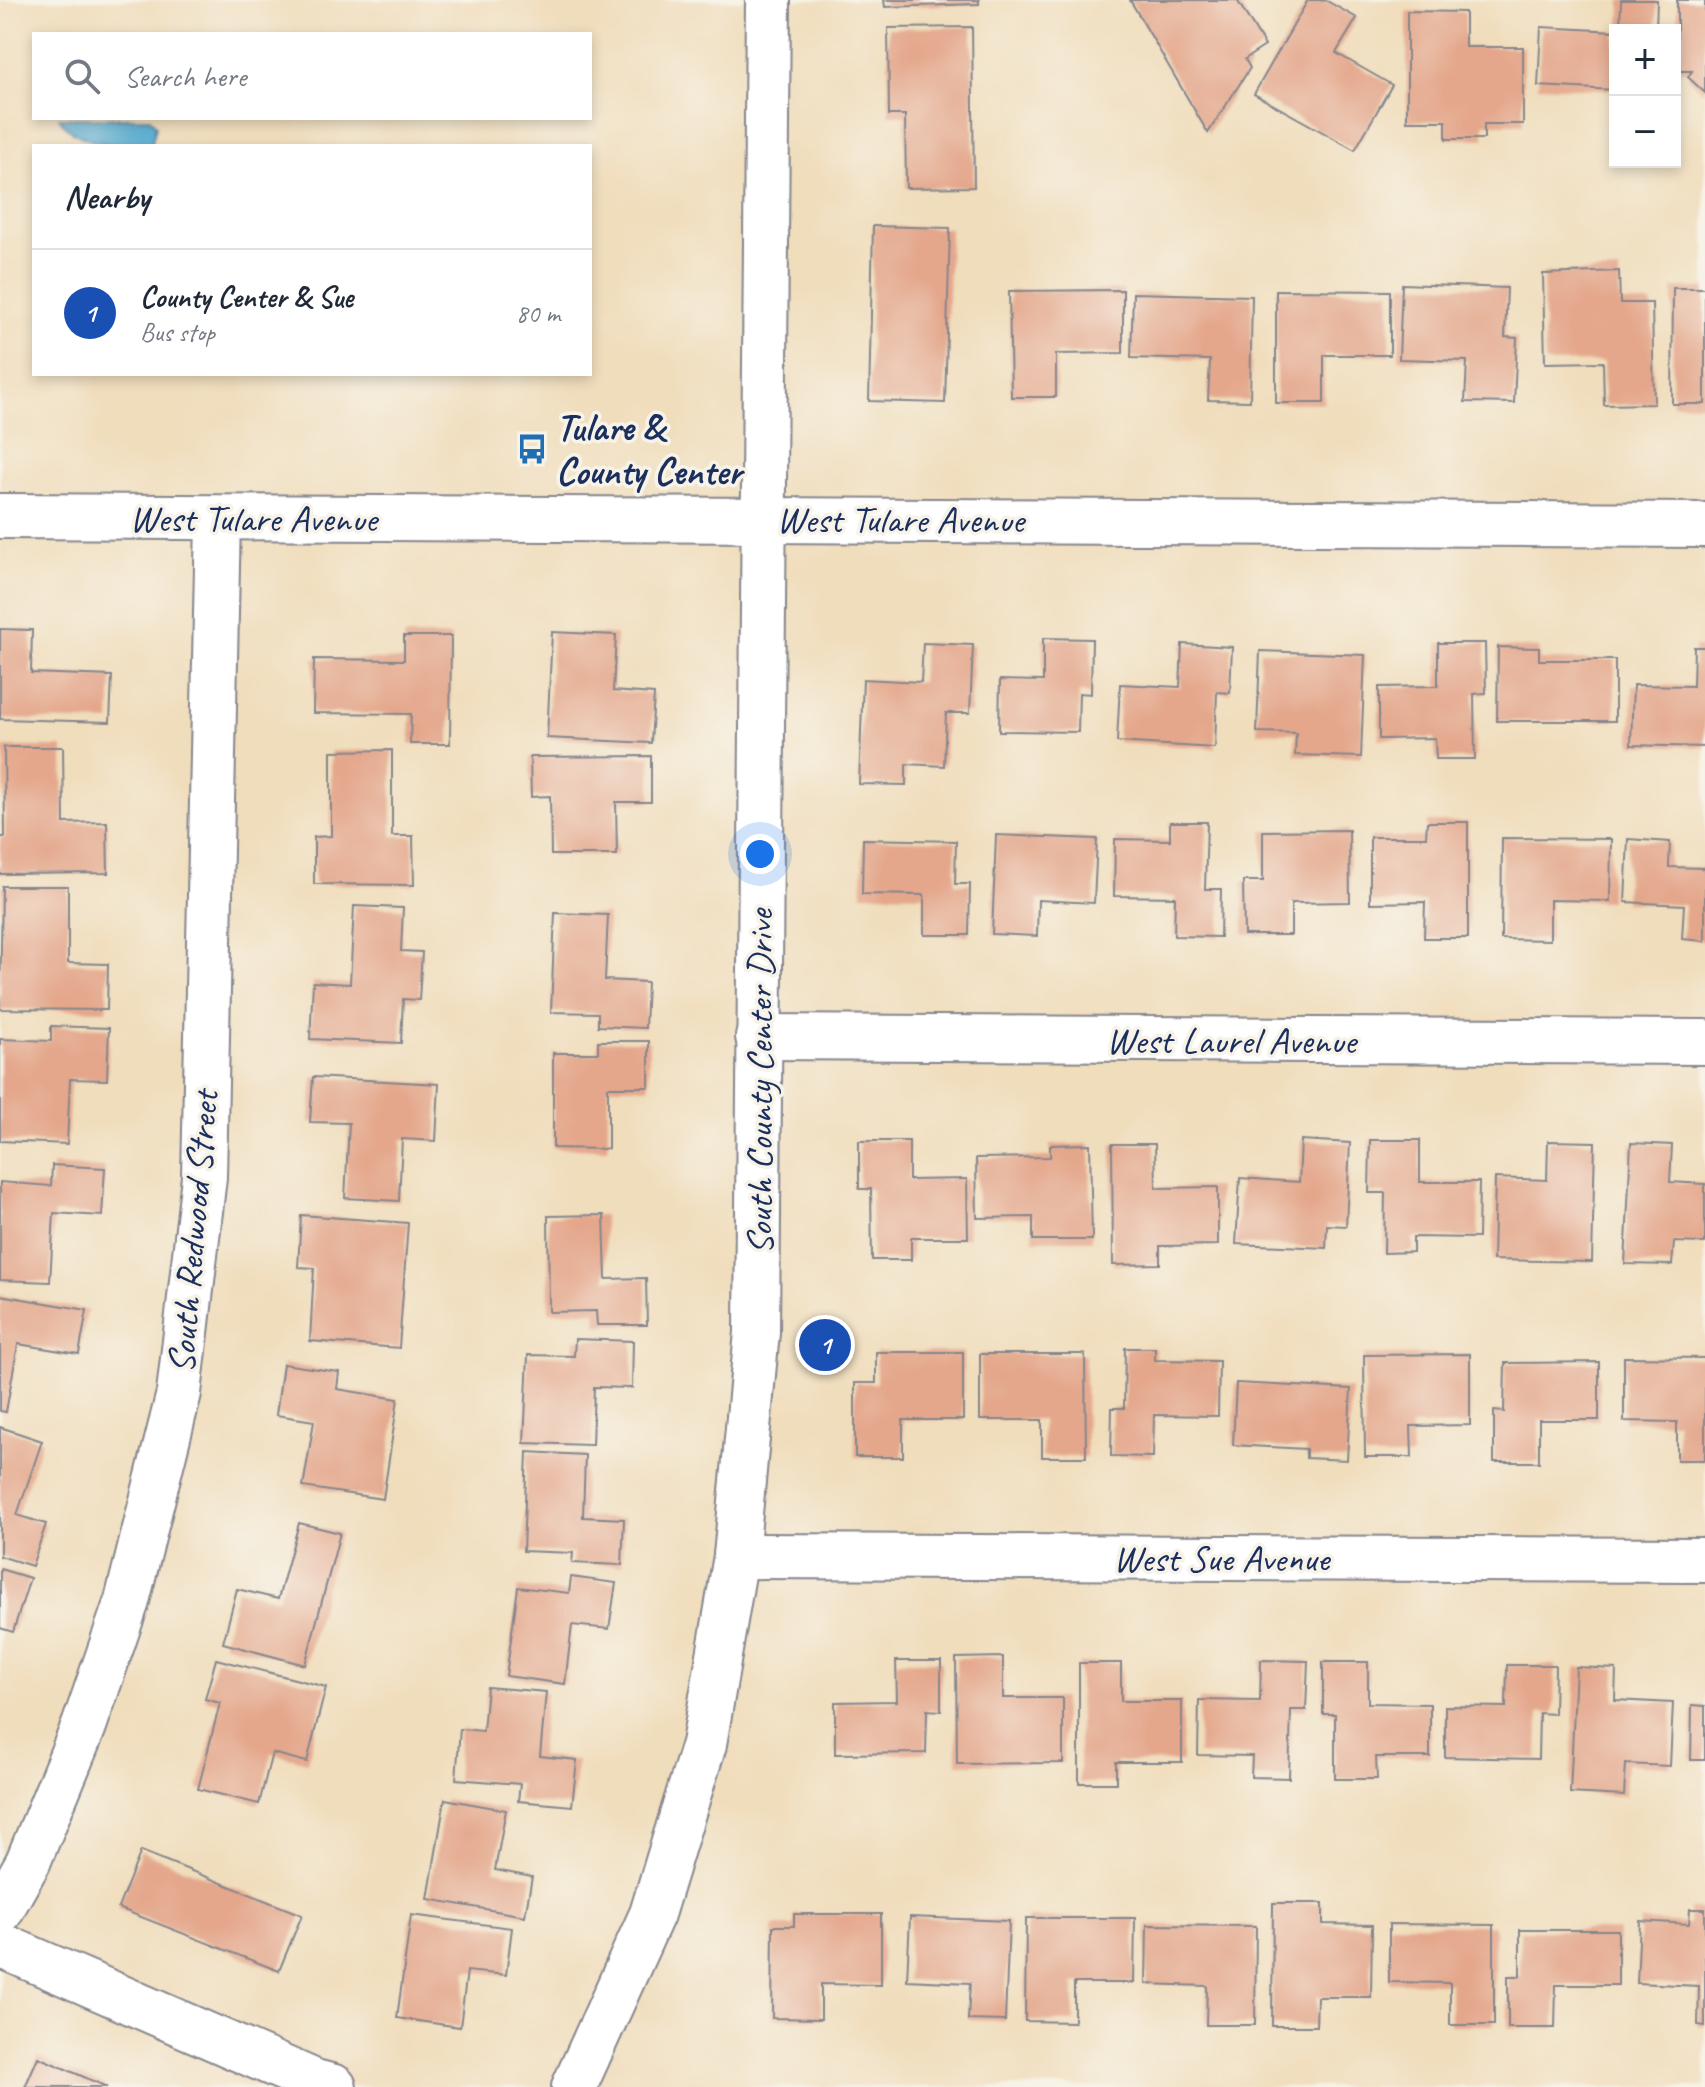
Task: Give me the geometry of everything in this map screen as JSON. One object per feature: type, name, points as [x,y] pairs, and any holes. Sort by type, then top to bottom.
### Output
[{"type":"street","name":"South County Center Drive","points":[[574,2087],[652,1914],[704,1744],[736,1556],[757,1332],[768,0]]},
{"type":"street","name":"West Tulare Avenue","points":[[0,516],[1705,525]]},
{"type":"street","name":"South Redwood Street","points":[[0,1912],[28,1862],[84,1726],[127,1601],[179,1393],[204,1177],[218,519]]},
{"type":"street","name":"West Laurel Avenue","points":[[758,1037],[1705,1042]]},
{"type":"street","name":"West Sue Avenue","points":[[736,1556],[1705,1560]]},
{"type":"street","points":[[0,1945],[315,2082],[334,2087]]},
{"type":"water","points":[[61,120],[152,120],[156,126],[152,144],[109,144],[88,139]]},
{"type":"building","points":[[884,0],[979,0],[979,4],[885,7]]},
{"type":"building","points":[[1130,0],[1237,0],[1265,46],[1245,59],[1250,68],[1208,133]]},
{"type":"building","points":[[1308,0],[1325,0],[1357,18],[1336,53],[1392,85],[1355,150],[1254,94]]},
{"type":"building","points":[[1621,0],[1657,0],[1656,24],[1620,24]]},
{"type":"building","points":[[1677,0],[1705,0],[1705,93],[1688,77],[1692,71],[1681,71],[1681,24],[1677,24]]},
{"type":"building","points":[[1407,11],[1465,12],[1465,47],[1523,47],[1523,124],[1484,124],[1484,139],[1446,139],[1446,121],[1407,121]]},
{"type":"building","points":[[972,27],[974,187],[906,188],[905,115],[889,115],[888,28]]},
{"type":"building","points":[[1541,27],[1609,31],[1609,90],[1538,86]]},
{"type":"building","points":[[873,226],[950,228],[945,403],[869,401]]},
{"type":"building","points":[[1619,271],[1620,303],[1652,303],[1654,404],[1604,405],[1603,362],[1545,363],[1543,274]]},
{"type":"building","points":[[1402,284],[1507,288],[1505,337],[1517,338],[1514,403],[1465,402],[1467,361],[1399,359]]},
{"type":"building","points":[[1673,288],[1705,288],[1705,404],[1672,404]]},
{"type":"building","points":[[1123,290],[1123,353],[1056,354],[1056,397],[1011,397],[1009,291]]},
{"type":"building","points":[[1276,290],[1390,291],[1390,355],[1324,355],[1324,403],[1276,403]]},
{"type":"building","points":[[1133,293],[1252,296],[1250,401],[1208,400],[1210,360],[1131,358]]},
{"type":"building","points":[[0,629],[32,630],[31,673],[112,676],[110,722],[0,719]]},
{"type":"building","points":[[552,632],[616,635],[613,691],[654,694],[651,743],[547,738]]},
{"type":"building","points":[[404,636],[451,636],[450,744],[410,744],[411,714],[313,713],[314,659],[404,660]]},
{"type":"building","points":[[1043,638],[1092,639],[1091,694],[1079,693],[1078,732],[999,731],[1000,680],[1043,681]]},
{"type":"building","points":[[923,643],[973,645],[970,713],[946,713],[944,766],[906,764],[906,785],[859,784],[863,679],[921,682]]},
{"type":"building","points":[[1438,643],[1485,643],[1486,693],[1474,694],[1475,759],[1436,759],[1435,738],[1379,739],[1379,687],[1438,686]]},
{"type":"building","points":[[1182,644],[1232,647],[1230,693],[1217,692],[1215,748],[1117,742],[1120,684],[1180,687]]},
{"type":"building","points":[[1498,647],[1539,648],[1539,660],[1615,660],[1615,721],[1497,721]]},
{"type":"building","points":[[1694,647],[1705,647],[1705,747],[1631,745],[1633,685],[1693,686]]},
{"type":"building","points":[[1260,651],[1365,655],[1361,757],[1295,755],[1296,733],[1257,732]]},
{"type":"building","points":[[4,747],[63,747],[64,823],[107,822],[108,873],[0,874],[0,837],[5,837]]},
{"type":"building","points":[[392,750],[392,836],[413,836],[414,885],[314,884],[314,837],[331,836],[331,751]]},
{"type":"building","points":[[651,756],[651,802],[616,802],[617,855],[551,855],[550,796],[531,797],[530,757]]},
{"type":"building","points":[[1170,822],[1207,822],[1205,889],[1221,889],[1220,937],[1174,936],[1175,897],[1114,896],[1115,839],[1170,840]]},
{"type":"building","points":[[1427,822],[1468,822],[1468,938],[1424,938],[1425,902],[1370,903],[1370,837],[1426,837]]},
{"type":"building","points":[[1349,830],[1350,902],[1291,903],[1291,935],[1244,935],[1243,881],[1263,881],[1263,831]]},
{"type":"building","points":[[996,835],[1097,839],[1094,903],[1038,900],[1037,936],[992,934]]},
{"type":"building","points":[[1502,838],[1611,839],[1610,901],[1550,900],[1550,940],[1501,939]]},
{"type":"building","points":[[863,839],[956,841],[955,884],[970,884],[969,935],[924,935],[924,895],[862,894]]},
{"type":"building","points":[[1628,839],[1670,842],[1669,867],[1705,868],[1705,941],[1682,939],[1684,905],[1625,902]]},
{"type":"building","points":[[2,886],[68,886],[68,963],[108,964],[107,1010],[0,1009]]},
{"type":"building","points":[[354,906],[403,908],[401,951],[422,952],[419,1000],[403,999],[401,1043],[310,1039],[313,982],[350,984]]},
{"type":"building","points":[[555,913],[608,915],[605,980],[647,982],[645,1028],[598,1026],[598,1013],[551,1012]]},
{"type":"building","points":[[51,1026],[109,1028],[107,1080],[70,1079],[67,1144],[0,1141],[0,1039],[51,1041]]},
{"type":"building","points":[[598,1041],[649,1041],[649,1087],[608,1087],[608,1149],[553,1148],[553,1053],[598,1053]]},
{"type":"building","points":[[313,1077],[439,1084],[436,1141],[402,1139],[399,1201],[345,1198],[349,1123],[310,1122]]},
{"type":"building","points":[[1301,1140],[1350,1143],[1346,1226],[1327,1225],[1326,1248],[1236,1244],[1240,1178],[1299,1182]]},
{"type":"building","points":[[1370,1140],[1420,1140],[1420,1182],[1479,1182],[1478,1238],[1413,1237],[1413,1252],[1384,1253],[1385,1193],[1369,1193]]},
{"type":"building","points":[[859,1141],[909,1141],[909,1180],[967,1179],[968,1238],[911,1238],[911,1260],[872,1260],[871,1189],[859,1189]]},
{"type":"building","points":[[1548,1141],[1595,1142],[1592,1262],[1493,1260],[1495,1178],[1547,1180]]},
{"type":"building","points":[[1631,1143],[1672,1145],[1670,1182],[1705,1184],[1705,1243],[1674,1242],[1672,1265],[1625,1264]]},
{"type":"building","points":[[1090,1144],[1092,1240],[1033,1240],[1033,1217],[977,1218],[976,1158],[1050,1157],[1050,1145]]},
{"type":"building","points":[[1112,1144],[1155,1144],[1156,1188],[1218,1187],[1218,1245],[1160,1246],[1160,1264],[1113,1265]]},
{"type":"building","points":[[52,1165],[105,1168],[102,1216],[54,1213],[50,1282],[0,1280],[0,1182],[51,1186]]},
{"type":"building","points":[[301,1215],[408,1223],[399,1348],[310,1341],[314,1268],[298,1267]]},
{"type":"building","points":[[604,1215],[606,1279],[646,1278],[647,1325],[597,1325],[596,1311],[549,1312],[548,1216]]},
{"type":"building","points":[[0,1295],[87,1310],[79,1354],[18,1344],[6,1412],[0,1411]]},
{"type":"building","points":[[575,1339],[633,1341],[632,1388],[594,1387],[592,1445],[524,1443],[528,1355],[574,1356]]},
{"type":"building","points":[[1125,1348],[1155,1348],[1155,1360],[1219,1361],[1218,1416],[1154,1415],[1153,1457],[1111,1456],[1112,1408],[1124,1408]]},
{"type":"building","points":[[876,1352],[963,1352],[963,1420],[903,1420],[903,1457],[855,1457],[855,1383],[876,1383]]},
{"type":"building","points":[[980,1354],[1085,1354],[1086,1457],[1042,1457],[1042,1420],[980,1420]]},
{"type":"building","points":[[1470,1354],[1470,1425],[1411,1426],[1412,1457],[1365,1457],[1364,1355]]},
{"type":"building","points":[[1624,1357],[1705,1358],[1705,1460],[1677,1460],[1677,1422],[1624,1421]]},
{"type":"building","points":[[1599,1362],[1599,1420],[1539,1420],[1539,1462],[1494,1462],[1494,1411],[1504,1412],[1505,1363]]},
{"type":"building","points":[[283,1364],[339,1372],[337,1389],[398,1399],[383,1499],[303,1487],[314,1421],[276,1415]]},
{"type":"building","points":[[1236,1383],[1351,1389],[1347,1460],[1306,1458],[1306,1449],[1233,1445]]},
{"type":"building","points":[[0,1427],[42,1441],[17,1515],[46,1524],[32,1566],[0,1556]]},
{"type":"building","points":[[527,1452],[585,1455],[583,1517],[624,1519],[622,1565],[572,1563],[573,1553],[523,1551]]},
{"type":"building","points":[[299,1523],[340,1533],[305,1665],[223,1643],[237,1589],[278,1599]]},
{"type":"building","points":[[0,1569],[30,1578],[13,1632],[0,1628]]},
{"type":"building","points":[[571,1577],[616,1583],[609,1629],[572,1625],[565,1684],[506,1676],[518,1587],[569,1593]]},
{"type":"building","points":[[1003,1657],[1003,1698],[1063,1698],[1063,1763],[957,1764],[956,1658]]},
{"type":"building","points":[[216,1659],[326,1687],[307,1762],[272,1753],[259,1804],[198,1789],[220,1703],[205,1699]]},
{"type":"building","points":[[1261,1660],[1308,1661],[1306,1710],[1291,1710],[1289,1778],[1251,1777],[1252,1756],[1198,1755],[1199,1700],[1260,1701]]},
{"type":"building","points":[[896,1661],[941,1661],[941,1711],[927,1710],[926,1753],[835,1754],[835,1702],[897,1701]]},
{"type":"building","points":[[1323,1662],[1368,1662],[1368,1703],[1430,1704],[1430,1757],[1376,1757],[1377,1779],[1335,1779],[1335,1714],[1323,1714]]},
{"type":"building","points":[[1079,1663],[1121,1663],[1121,1701],[1182,1701],[1182,1762],[1116,1762],[1116,1783],[1079,1783]]},
{"type":"building","points":[[1507,1665],[1555,1665],[1554,1714],[1539,1713],[1538,1759],[1445,1757],[1445,1706],[1506,1707]]},
{"type":"building","points":[[1576,1667],[1616,1669],[1615,1700],[1673,1703],[1670,1766],[1626,1764],[1624,1796],[1570,1793]]},
{"type":"building","points":[[487,1687],[546,1692],[540,1756],[577,1760],[572,1806],[518,1801],[520,1784],[456,1779],[460,1729],[483,1731]]},
{"type":"building","points":[[1692,1705],[1705,1706],[1705,1760],[1691,1760]]},
{"type":"building","points":[[445,1799],[506,1810],[495,1870],[532,1877],[525,1916],[428,1899]]},
{"type":"building","points":[[141,1851],[302,1915],[279,1971],[118,1908]]},
{"type":"building","points":[[1273,1903],[1323,1903],[1323,1924],[1372,1925],[1371,1997],[1317,1997],[1316,2026],[1272,2026]]},
{"type":"building","points":[[1690,1909],[1705,1909],[1705,2026],[1698,2025],[1699,1986],[1637,1983],[1640,1921],[1689,1924]]},
{"type":"building","points":[[794,1914],[881,1914],[881,1985],[821,1984],[821,2019],[772,2018],[773,1926],[794,1926]]},
{"type":"building","points":[[411,1915],[512,1928],[506,1975],[467,1971],[460,2027],[397,2018]]},
{"type":"building","points":[[910,1917],[1009,1921],[1005,2021],[968,2020],[970,1983],[907,1980]]},
{"type":"building","points":[[1026,1918],[1135,1918],[1134,1983],[1074,1983],[1074,2022],[1025,2021]]},
{"type":"building","points":[[1389,1924],[1494,1925],[1494,2025],[1450,2025],[1450,1983],[1389,1982]]},
{"type":"building","points":[[1147,1925],[1256,1926],[1255,2025],[1206,2025],[1207,1986],[1146,1984]]},
{"type":"building","points":[[1520,1930],[1618,1930],[1618,1985],[1556,1985],[1555,2028],[1508,2028],[1508,1976],[1520,1976]]},
{"type":"building","points":[[38,2057],[107,2087],[25,2087]]},
{"type":"place","name":"Tulare & County Center","points":[[532,449]]},
{"type":"place","name":"County Center & Sue","points":[[825,1345]]}]
